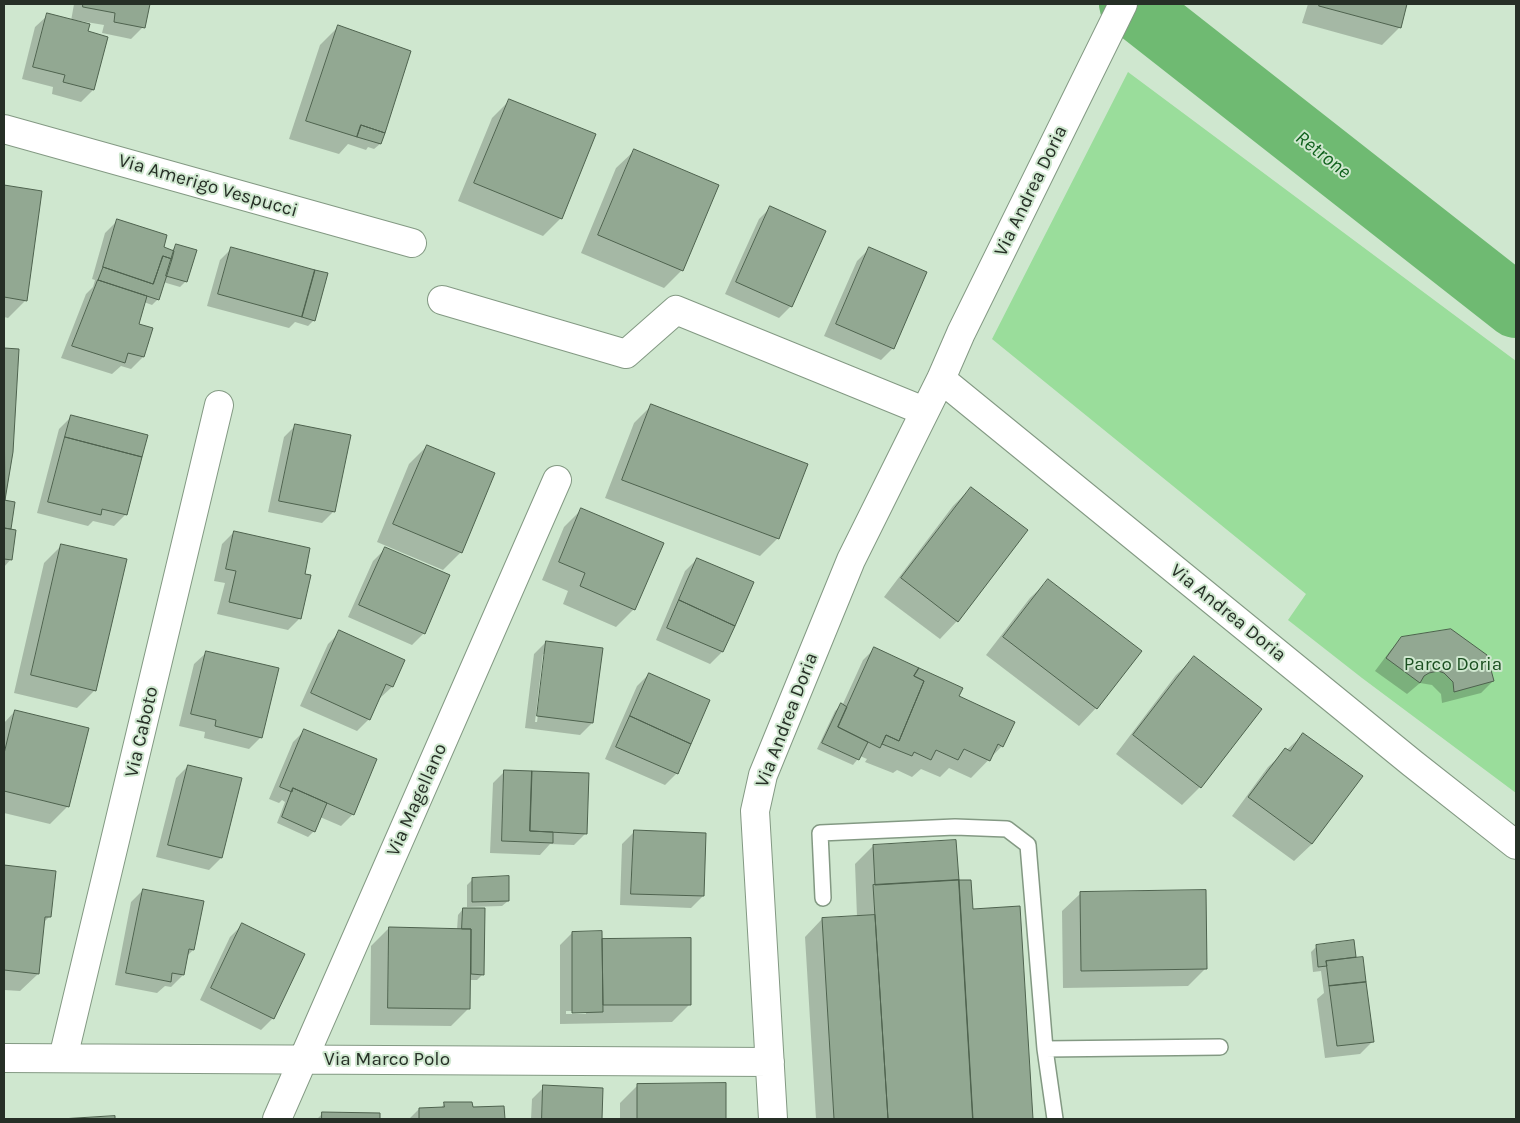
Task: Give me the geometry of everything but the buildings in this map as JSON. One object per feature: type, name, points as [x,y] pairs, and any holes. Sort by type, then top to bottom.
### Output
[{"type":"street","name":"Via Andrea Doria","points":[[772,1119],[755,811],[763,775],[851,560],[1123,4]]},
{"type":"street","name":"Via Amerigo Vespucci","points":[[4,128],[412,243]]},
{"type":"street","points":[[442,300],[626,354],[676,310],[924,411]]},
{"type":"street","name":"Via Andrea Doria","points":[[941,379],[1412,763],[1516,845]]},
{"type":"street","name":"Via Caboto","points":[[63,1058],[219,405]]},
{"type":"street","name":"Via Magellano","points":[[277,1119],[557,480]]},
{"type":"street","name":"Via Marco Polo","points":[[4,1058],[770,1062]]},
{"type":"lane","points":[[824,898],[820,833],[956,827],[1007,829],[1028,845],[1045,1049],[1055,1119]]},
{"type":"lane","points":[[1045,1049],[1220,1047]]},
{"type":"green space","name":"Parco Doria","points":[[1128,72],[1516,361],[1516,793],[1288,620],[1306,594],[992,339]]},
{"type":"waterway","name":"Retrone","points":[[1131,4],[1516,306]]}]
